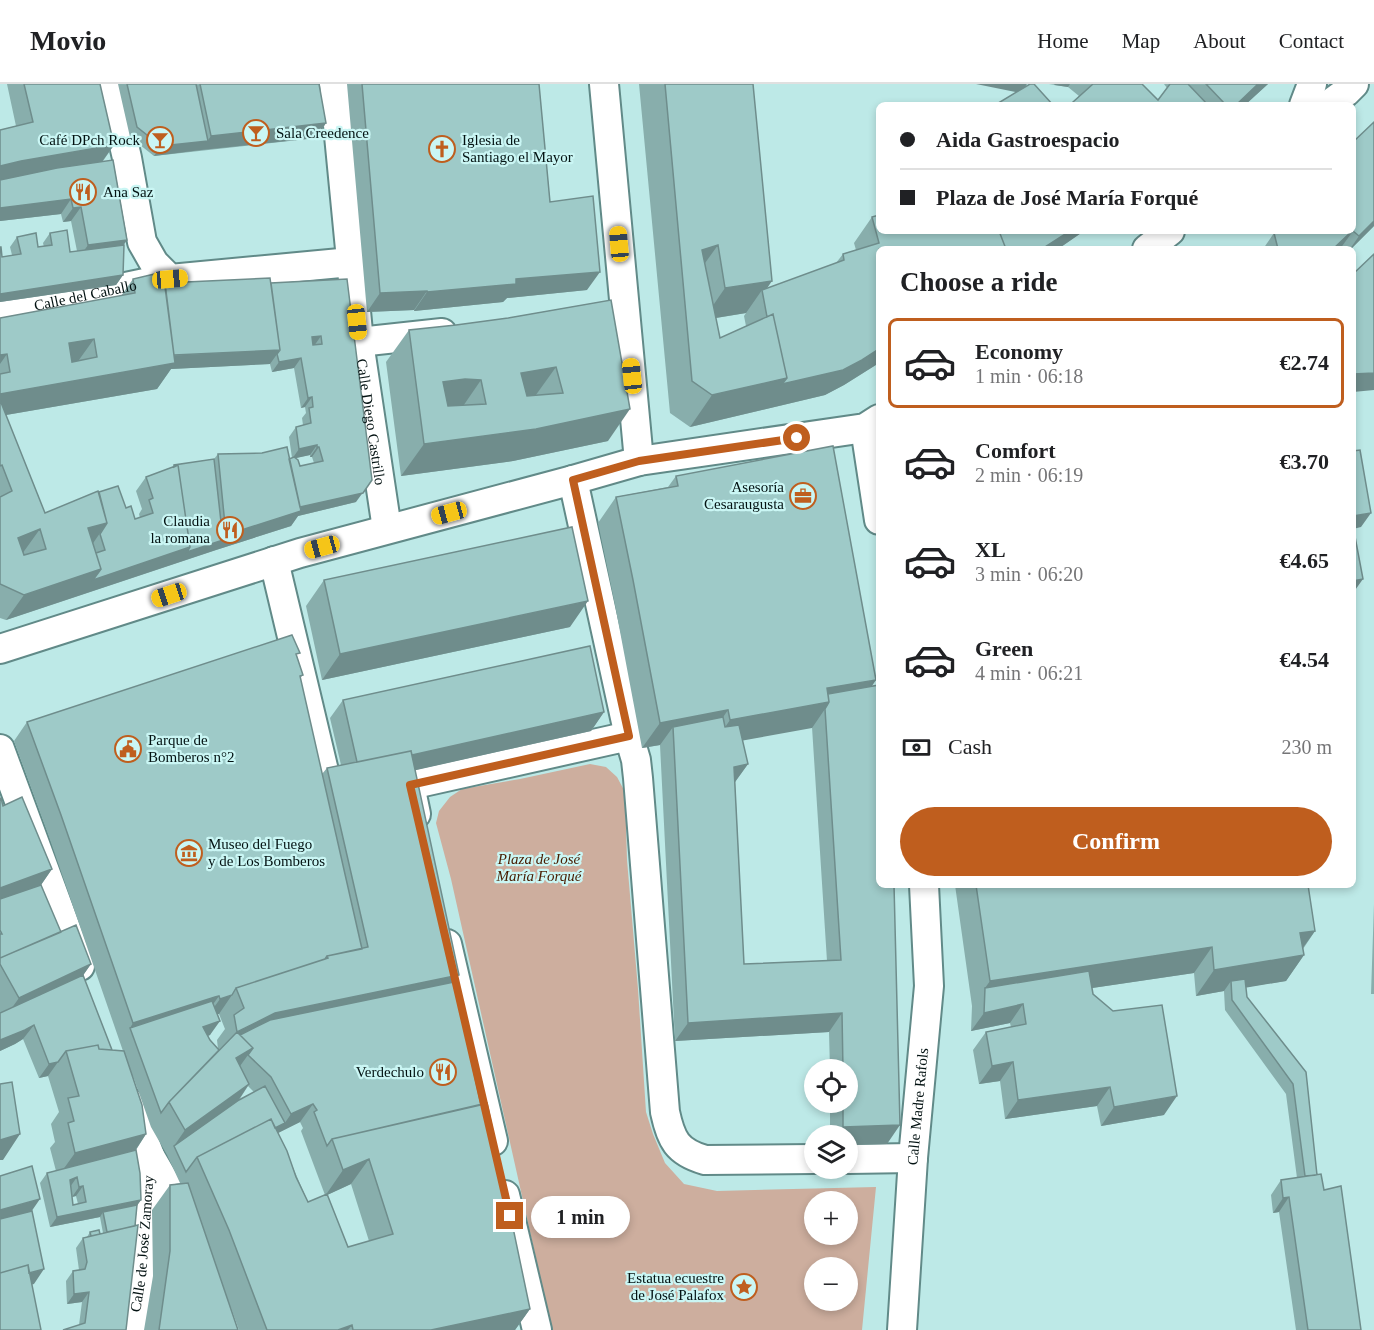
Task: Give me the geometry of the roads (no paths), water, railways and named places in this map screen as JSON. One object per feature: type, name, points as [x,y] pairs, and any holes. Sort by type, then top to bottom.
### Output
[{"type":"street","points":[[110,84],[117,167],[142,242],[154,262],[170,279]]},
{"type":"street","name":"Calle Diego Castrillo","points":[[334,84],[359,342],[387,529]]},
{"type":"street","points":[[604,84],[614,313],[639,461]]},
{"type":"street","points":[[1305,102],[1312,84]]},
{"type":"street","points":[[1317,102],[1332,84]]},
{"type":"street","points":[[1332,102],[1354,84]]},
{"type":"street","points":[[1151,246],[1166,234]]},
{"type":"street","name":"Calle del Caballo","points":[[0,313],[170,279],[351,262]]},
{"type":"street","points":[[359,342],[464,330]]},
{"type":"street","points":[[0,649],[274,561],[639,461],[872,424],[876,479]]},
{"type":"street","points":[[573,480],[636,760],[665,1112],[669,1131],[678,1145],[690,1156],[705,1160],[804,1159]]},
{"type":"street","points":[[274,561],[324,771]]},
{"type":"street","points":[[423,841],[410,785],[629,736]]},
{"type":"street","points":[[0,749],[6,787],[87,987]]},
{"type":"street","name":"Calle Madre Rafols","points":[[902,1330],[929,986],[924,888]]},
{"type":"street","points":[[442,922],[537,1330]]},
{"type":"street","points":[[121,1077],[150,1156],[176,1201],[192,1244]]},
{"type":"street","name":"Calle de José Zamoray","points":[[132,1330],[141,1277],[150,1156]]},
{"type":"street","points":[[858,1159],[914,1158]]},
{"type":"place","name":"Sala Creedence","points":[[256,133]]},
{"type":"place","name":"Café DPch Rock","points":[[160,140]]},
{"type":"place","name":"Iglesia de Santiago el Mayor","points":[[442,149]]},
{"type":"place","name":"Ana Saz","points":[[83,192]]},
{"type":"place","name":"Asesoría Cesaraugusta","points":[[803,496]]},
{"type":"place","name":"Claudia la romana","points":[[230,530]]},
{"type":"place","name":"Parque de Bomberos n°2","points":[[128,749]]},
{"type":"place","name":"Museo del Fuego y de Los Bomberos","points":[[189,853]]},
{"type":"place","name":"Verdechulo","points":[[443,1072]]},
{"type":"place","name":"Estatua ecuestre de José Palafox","points":[[744,1287]]},
{"type":"park label","name":"Plaza de José María Forqué","points":[[539,868]]}]
